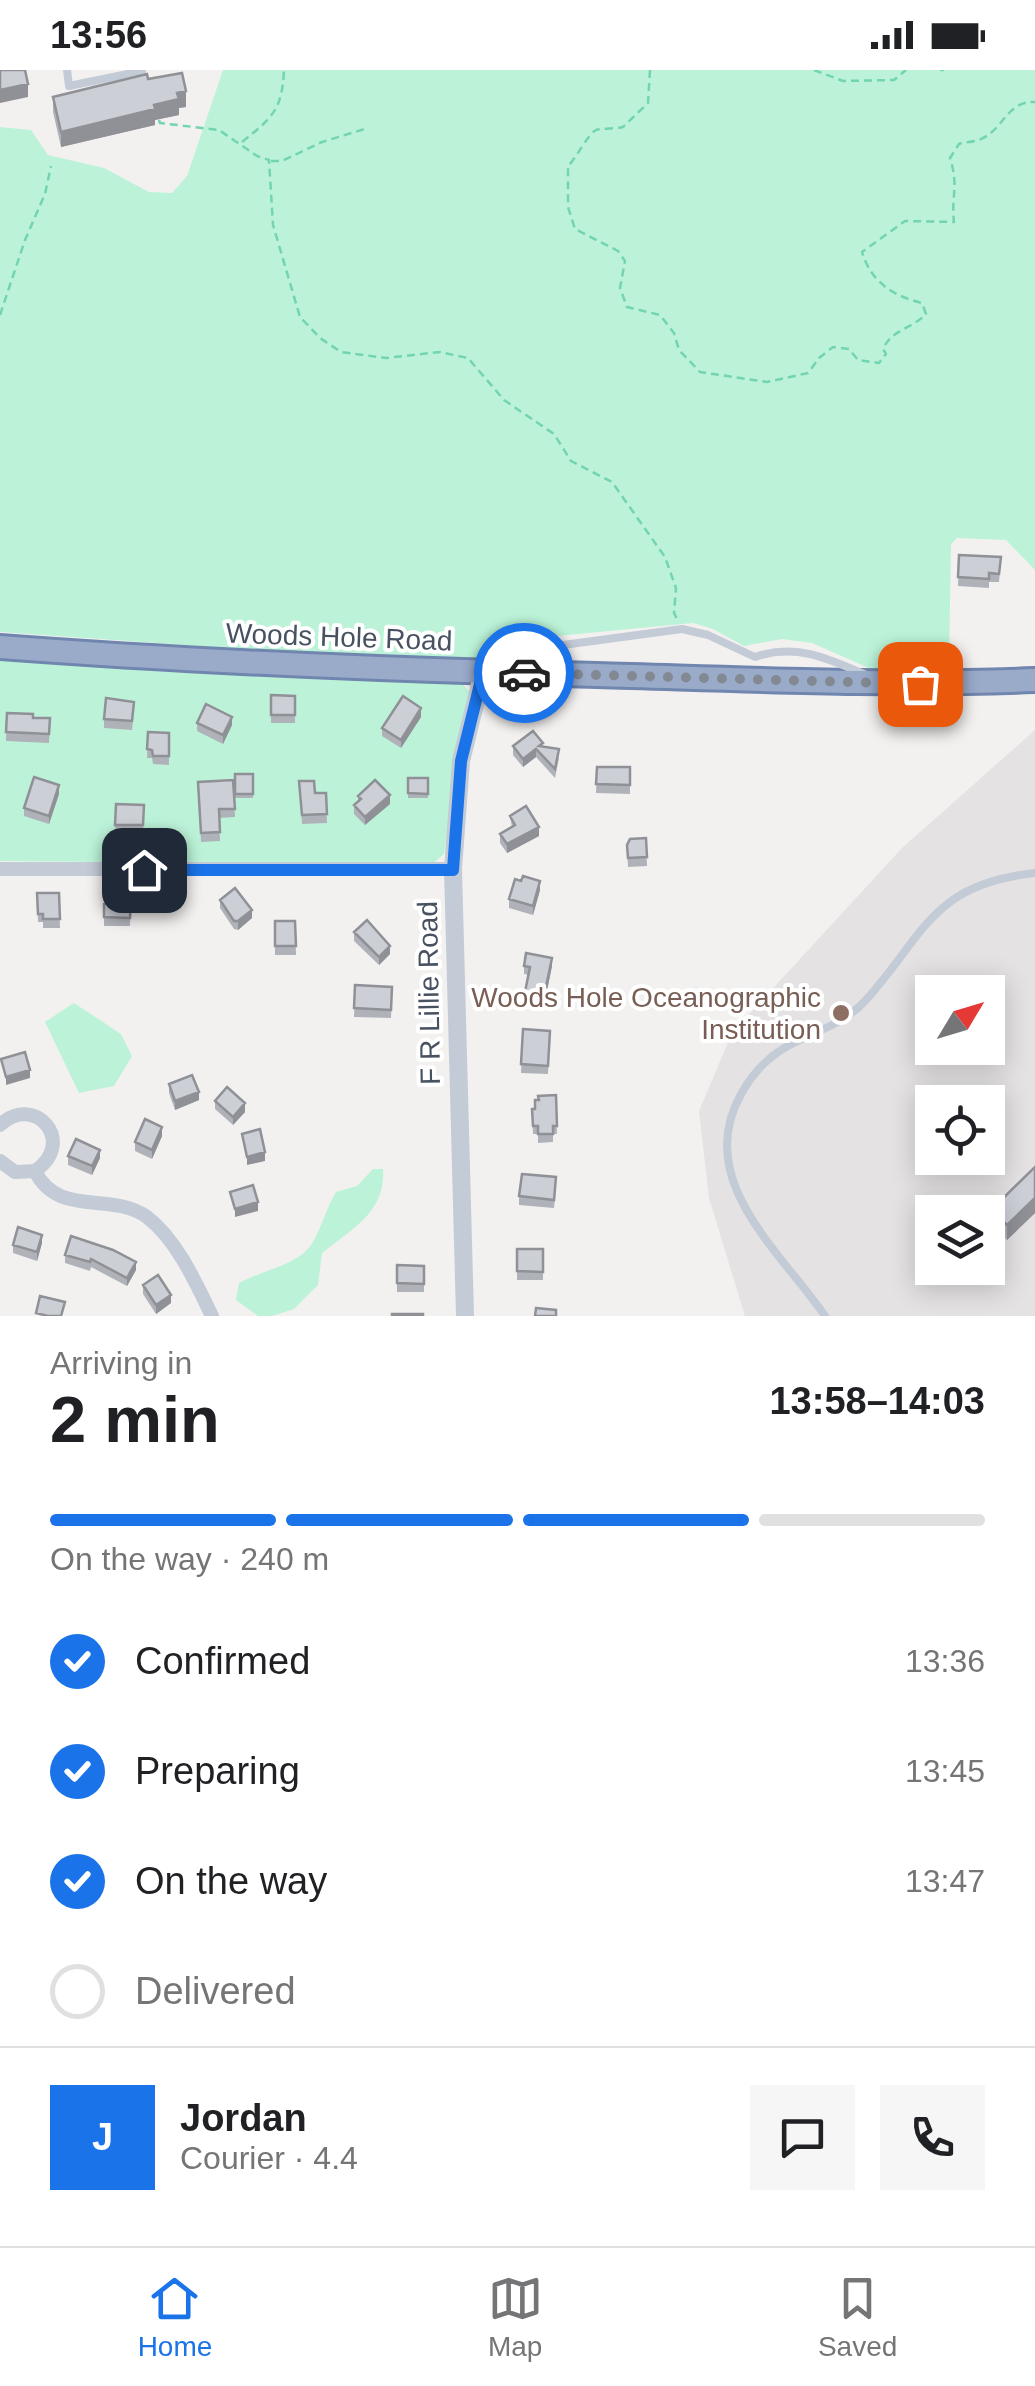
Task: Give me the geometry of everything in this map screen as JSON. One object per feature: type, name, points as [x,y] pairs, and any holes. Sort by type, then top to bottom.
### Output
[{"type":"highway","name":"Woods Hole Road","points":[[0,647],[263,665],[886,684],[1035,680]]},
{"type":"street","name":"F R Lillie Road","points":[[465,1316],[453,870],[461,761],[483,672]]},
{"type":"street","points":[[0,869],[453,870]]},
{"type":"street","points":[[0,1125],[18,1113],[31,1114],[47,1124],[52,1133],[52,1153],[44,1166],[35,1171],[15,1172],[0,1161]]},
{"type":"street","points":[[35,1171],[48,1190],[62,1198],[121,1207],[149,1219],[180,1256],[212,1316]]},
{"type":"lane","points":[[68,70],[69,86],[142,71]]},
{"type":"lane","points":[[563,645],[682,630],[708,635],[755,657]]},
{"type":"lane","points":[[722,679],[770,652],[815,653],[886,684]]},
{"type":"lane","points":[[825,1316],[750,1218],[738,1195],[727,1148],[733,1108],[766,1061],[790,1045],[834,1026],[860,1007],[912,938],[940,909],[981,886],[1035,873]]},
{"type":"path","points":[[240,143],[264,124],[282,100],[284,70]]},
{"type":"path","points":[[650,70],[648,103],[624,127],[598,129],[590,135],[580,155],[568,166],[568,207],[576,229],[618,251],[625,261],[620,288],[626,307],[660,316],[674,333],[679,350],[700,372],[767,382],[808,373],[833,346],[849,349],[858,360],[879,363],[886,354],[883,348],[889,336],[926,314],[922,303],[888,291],[866,264],[862,252],[905,221],[954,222],[952,202],[957,189],[950,158],[958,144],[984,138],[1011,108],[1035,102]]},
{"type":"path","points":[[814,70],[843,80],[894,80],[906,70]]},
{"type":"path","points":[[156,104],[160,123],[219,130],[256,156],[270,160],[282,161],[322,142],[368,128]]},
{"type":"path","points":[[270,160],[272,225],[300,317],[340,352],[386,358],[440,352],[468,358],[504,400],[554,434],[571,461],[612,482],[665,558],[676,588],[674,612],[682,630]]},
{"type":"path","points":[[0,315],[45,194],[51,166]]},
{"type":"shaded area","name":"Woods Hole Oceanographic Institution","points":[[1035,730],[1035,1316],[745,1316],[709,1198],[699,1111],[732,1033],[902,848]]},
{"type":"green space","points":[[223,70],[1035,70],[1035,570],[1006,540],[957,538],[951,544],[949,663],[939,673],[880,673],[812,643],[782,639],[744,646],[693,623],[547,637],[538,644],[536,656],[523,664],[386,659],[0,632],[0,127],[31,130],[48,155],[104,168],[149,192],[172,193],[187,176]]},
{"type":"green space","points":[[0,659],[170,672],[463,684],[470,693],[444,854],[424,865],[0,861]]},
{"type":"green space","points":[[74,1003],[121,1034],[132,1056],[114,1086],[79,1093],[45,1022]]},
{"type":"green space","points":[[373,1169],[383,1169],[379,1197],[373,1208],[322,1253],[318,1285],[294,1309],[258,1316],[236,1300],[239,1283],[305,1252],[336,1192],[357,1186]]},
{"type":"building","points":[[0,70],[25,70],[28,84],[0,90]]},
{"type":"building","points":[[182,73],[186,91],[177,93],[179,99],[154,105],[155,109],[61,132],[53,97],[147,74],[148,79]]},
{"type":"building","points":[[959,555],[1001,557],[999,574],[989,573],[989,579],[958,577]]},
{"type":"building","points":[[271,695],[295,696],[295,715],[271,715]]},
{"type":"building","points":[[403,696],[421,708],[401,740],[382,728]]},
{"type":"building","points":[[106,698],[134,702],[132,721],[104,719]]},
{"type":"building","points":[[206,704],[232,717],[223,735],[197,723]]},
{"type":"building","points":[[7,713],[50,718],[49,734],[6,732]]},
{"type":"building","points":[[533,731],[543,743],[539,746],[559,749],[555,769],[536,749],[523,759],[513,746]]},
{"type":"building","points":[[148,732],[169,733],[169,756],[153,756],[152,750],[147,749]]},
{"type":"building","points":[[597,767],[630,767],[630,785],[596,784]]},
{"type":"building","points":[[235,774],[253,774],[253,794],[235,794]]},
{"type":"building","points":[[34,777],[59,785],[49,816],[24,808]]},
{"type":"building","points":[[408,778],[428,778],[428,794],[408,793]]},
{"type":"building","points":[[233,780],[235,809],[219,809],[220,832],[201,833],[198,782]]},
{"type":"building","points":[[375,780],[390,795],[365,817],[354,805]]},
{"type":"building","points":[[299,781],[314,781],[315,793],[326,793],[327,814],[302,815]]},
{"type":"building","points":[[116,804],[144,805],[143,825],[115,825]]},
{"type":"building","points":[[526,806],[539,827],[507,844],[500,834],[515,825],[510,816]]},
{"type":"building","points":[[646,838],[647,857],[628,858],[630,839]]},
{"type":"building","points":[[523,876],[540,881],[533,906],[509,899],[515,879],[521,881]]},
{"type":"building","points":[[235,888],[252,910],[238,921],[234,921],[220,900]]},
{"type":"building","points":[[37,893],[59,893],[60,919],[43,919],[43,914],[38,914]]},
{"type":"building","points":[[114,895],[131,895],[130,918],[104,917],[104,904],[113,904]]},
{"type":"building","points":[[367,920],[390,946],[379,957],[354,932]]},
{"type":"building","points":[[275,921],[295,921],[296,946],[275,946]]},
{"type":"building","points":[[526,953],[552,958],[543,1001],[524,997],[530,967],[524,966]]},
{"type":"building","points":[[355,985],[392,987],[391,1010],[354,1008]]},
{"type":"building","points":[[523,1029],[550,1031],[548,1066],[521,1064]]},
{"type":"building","points":[[25,1052],[30,1070],[6,1077],[1,1059]]},
{"type":"building","points":[[192,1075],[199,1092],[175,1101],[169,1084]]},
{"type":"building","points":[[227,1087],[245,1103],[233,1117],[215,1101]]},
{"type":"building","points":[[556,1095],[557,1126],[553,1126],[553,1134],[538,1134],[538,1126],[533,1126],[535,1100],[539,1100],[538,1096]]},
{"type":"building","points":[[145,1119],[162,1127],[152,1150],[135,1142]]},
{"type":"building","points":[[260,1129],[265,1152],[247,1157],[242,1134]]},
{"type":"building","points":[[76,1139],[100,1150],[92,1166],[68,1156]]},
{"type":"building","points":[[1035,1167],[1035,1198],[1007,1225],[1005,1196]]},
{"type":"building","points":[[522,1174],[556,1177],[554,1200],[519,1196]]},
{"type":"building","points":[[253,1185],[258,1202],[235,1209],[230,1192]]},
{"type":"building","points":[[18,1227],[42,1235],[37,1252],[13,1245]]},
{"type":"building","points":[[71,1236],[136,1262],[127,1278],[91,1259],[90,1262],[65,1255]]},
{"type":"building","points":[[517,1249],[543,1249],[543,1272],[517,1271]]},
{"type":"building","points":[[397,1265],[424,1266],[424,1284],[397,1283]]},
{"type":"building","points":[[158,1275],[171,1295],[156,1305],[143,1285]]},
{"type":"building","points":[[40,1296],[65,1302],[61,1316],[36,1313]]},
{"type":"building","points":[[536,1308],[556,1310],[556,1316],[535,1316]]},
{"type":"way so far","points":[[524,673],[920,684]]},
{"type":"place","name":"Woods Hole Oceanographic Institution","points":[[841,1013]]},
{"type":"route","points":[[144,870],[453,870],[461,761],[483,672],[524,673]]}]
